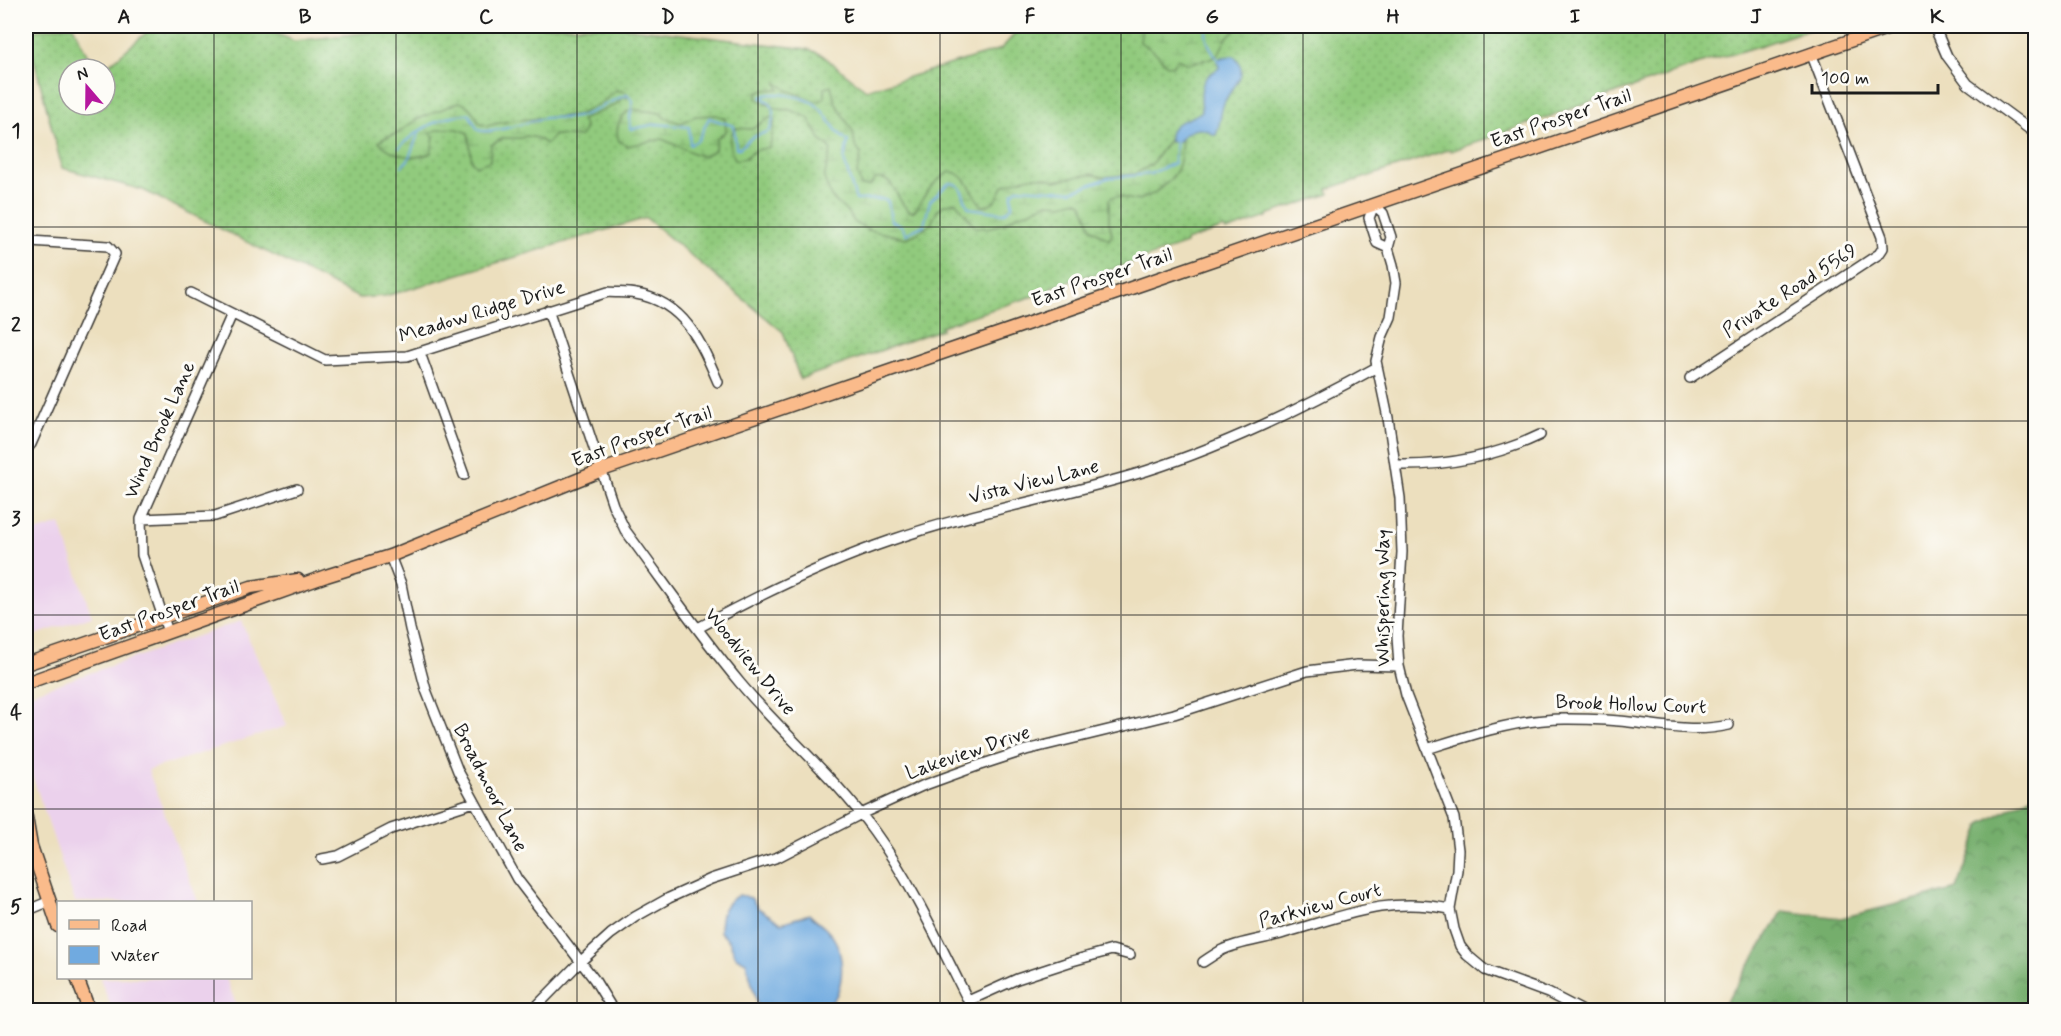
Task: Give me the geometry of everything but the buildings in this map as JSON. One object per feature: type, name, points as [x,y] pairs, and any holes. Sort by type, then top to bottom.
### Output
[{"type":"main road","name":"East Prosper Trail","points":[[26,683],[326,576],[390,556],[602,471],[1893,26]]},
{"type":"main road","name":"East Prosper Trail","points":[[26,664],[251,587],[326,576]]},
{"type":"main road","points":[[26,817],[28,842],[57,923]]},
{"type":"main road","points":[[77,979],[89,1011]]},
{"type":"street","points":[[1934,26],[1947,56],[1968,84],[2036,134]]},
{"type":"street","name":"Private Road 5569","points":[[1690,378],[1879,254],[1883,248],[1882,237],[1811,53]]},
{"type":"street","name":"Whispering Way","points":[[1388,248],[1377,243],[1369,218],[1374,205],[1383,213],[1392,237],[1388,248],[1395,274],[1396,297],[1377,356],[1377,367],[1396,465],[1402,552],[1397,636],[1399,666],[1406,694],[1449,803],[1457,836],[1457,870],[1450,909],[1457,939],[1475,963],[1496,975],[1548,993],[1581,1011]]},
{"type":"street","points":[[26,230],[28,242],[108,246],[115,254],[31,444],[26,450]]},
{"type":"street","name":"Meadow Ridge Drive","points":[[191,293],[325,360],[407,356],[608,292],[636,294],[666,304],[685,322],[701,343],[718,382]]},
{"type":"street","name":"Woodview Drive","points":[[548,310],[613,505],[625,530],[738,682],[861,814],[875,833],[902,876],[973,1011]]},
{"type":"street","name":"Wind Brook Lane","points":[[168,632],[142,555],[141,519],[232,314]]},
{"type":"street","points":[[420,353],[464,475]]},
{"type":"street","name":"Vista View Lane","points":[[698,628],[797,577],[893,539],[943,523],[1087,488],[1146,471],[1228,441],[1295,411],[1377,367]]},
{"type":"street","points":[[1396,465],[1426,465],[1474,459],[1540,435]]},
{"type":"street","points":[[141,519],[214,516],[297,489]]},
{"type":"street","name":"Broadmoor Lane","points":[[390,556],[401,584],[412,640],[431,707],[450,754],[517,879],[580,962],[613,1011]]},
{"type":"street","name":"Lakeview Drive","points":[[533,1011],[580,962],[611,934],[635,917],[711,879],[778,857],[861,814],[922,786],[1026,750],[1174,714],[1279,679],[1329,667],[1372,664],[1399,666]]},
{"type":"street","name":"Brook Hollow Court","points":[[1427,749],[1492,729],[1533,720],[1572,718],[1696,729],[1713,729],[1729,725]]},
{"type":"street","points":[[322,859],[338,856],[391,829],[474,802]]},
{"type":"street","points":[[26,911],[50,901]]},
{"type":"street","name":"Parkview Court","points":[[1203,962],[1224,949],[1294,931],[1363,909],[1396,904],[1419,904],[1450,909]]},
{"type":"street","points":[[968,1001],[1017,979],[1072,961],[1112,950],[1130,956]]},
{"type":"shaded area","points":[[60,524],[92,616],[26,638],[26,535]]},
{"type":"shaded area","points":[[241,621],[287,726],[148,770],[198,901],[75,901],[26,757],[26,695]]},
{"type":"shaded area","points":[[100,979],[226,979],[238,1010],[112,1010]]},
{"type":"green space","points":[[73,26],[88,57],[57,57],[57,117],[117,117],[117,58],[154,26],[258,26],[294,41],[424,26],[613,26],[808,49],[822,55],[866,90],[1001,49],[1022,26],[1820,26],[1708,61],[1451,151],[1450,149],[1354,180],[1328,189],[1329,194],[1267,215],[1267,217],[1186,241],[1186,244],[941,326],[942,329],[800,379],[783,332],[646,218],[403,291],[385,296],[359,298],[143,190],[62,168],[27,32]]},
{"type":"green space","points":[[1142,26],[1240,26],[1227,37],[1219,53],[1211,58],[1188,64],[1177,59],[1172,66],[1140,42]]},
{"type":"green space","points":[[777,83],[789,91],[819,102],[825,97],[825,88],[831,86],[836,104],[853,132],[855,146],[861,154],[857,173],[861,186],[870,186],[875,179],[888,181],[902,203],[912,212],[917,209],[926,193],[950,172],[957,173],[966,181],[983,206],[994,201],[1004,185],[1023,179],[1043,177],[1055,181],[1091,174],[1103,177],[1135,174],[1151,165],[1170,138],[1170,142],[1179,141],[1182,137],[1181,159],[1173,176],[1148,196],[1136,200],[1119,197],[1109,199],[1109,222],[1112,234],[1109,240],[1092,229],[1082,203],[1077,200],[1062,204],[1047,203],[1017,215],[1003,224],[987,228],[975,227],[956,202],[944,205],[937,211],[931,224],[906,238],[869,230],[855,223],[831,197],[824,178],[831,150],[821,141],[809,119],[790,110],[777,109],[757,99],[757,93],[779,89]]},
{"type":"green space","points":[[616,90],[626,92],[630,97],[624,97],[615,105],[581,120],[585,126],[579,137],[555,135],[546,144],[537,138],[526,136],[503,138],[491,145],[490,161],[476,166],[472,162],[468,133],[459,130],[444,129],[430,133],[434,137],[431,153],[424,155],[410,156],[396,153],[379,142],[398,133],[416,120],[459,102],[470,108],[480,124],[487,126],[508,121],[578,115],[603,102]]},
{"type":"green space","points":[[632,109],[660,113],[665,118],[681,123],[695,116],[716,115],[725,118],[726,131],[716,139],[715,150],[702,157],[662,139],[627,146],[619,141],[617,131],[619,122]]},
{"type":"green space","points":[[771,117],[775,119],[770,147],[754,151],[745,158],[736,160],[730,144],[735,128],[752,129]]},
{"type":"green space","points":[[2035,794],[2035,1010],[1721,1010],[1783,911],[1841,918],[1957,889],[1981,824]]},
{"type":"water","points":[[1234,56],[1239,63],[1240,76],[1223,106],[1216,135],[1199,129],[1190,131],[1179,141],[1170,142],[1170,134],[1176,125],[1202,111],[1201,93],[1204,80],[1219,68],[1217,60]]},
{"type":"water","points":[[739,895],[751,898],[758,908],[781,923],[809,914],[832,936],[839,951],[842,968],[837,994],[826,1009],[759,1010],[746,962],[736,957],[729,941],[720,932],[726,905]]},
{"type":"waterway","points":[[1207,26],[1207,40],[1220,62]]},
{"type":"waterway","points":[[399,148],[422,129],[450,117],[469,114],[478,130],[492,131],[545,118],[577,117],[628,95],[633,101],[630,117],[631,129],[657,124],[689,127],[690,145],[698,140],[709,118],[734,126],[736,148],[740,148],[751,138],[769,131],[773,109],[769,102],[761,97],[773,94],[789,95],[805,99],[816,105],[838,133],[848,141],[844,160],[856,200],[888,201],[891,221],[901,225],[906,234],[924,225],[930,201],[949,183],[961,188],[969,208],[1004,213],[1012,207],[1012,193],[1018,188],[1072,191],[1108,178],[1150,174],[1174,163],[1176,139]]},
{"type":"waterway","points":[[402,166],[408,160],[419,132]]}]
